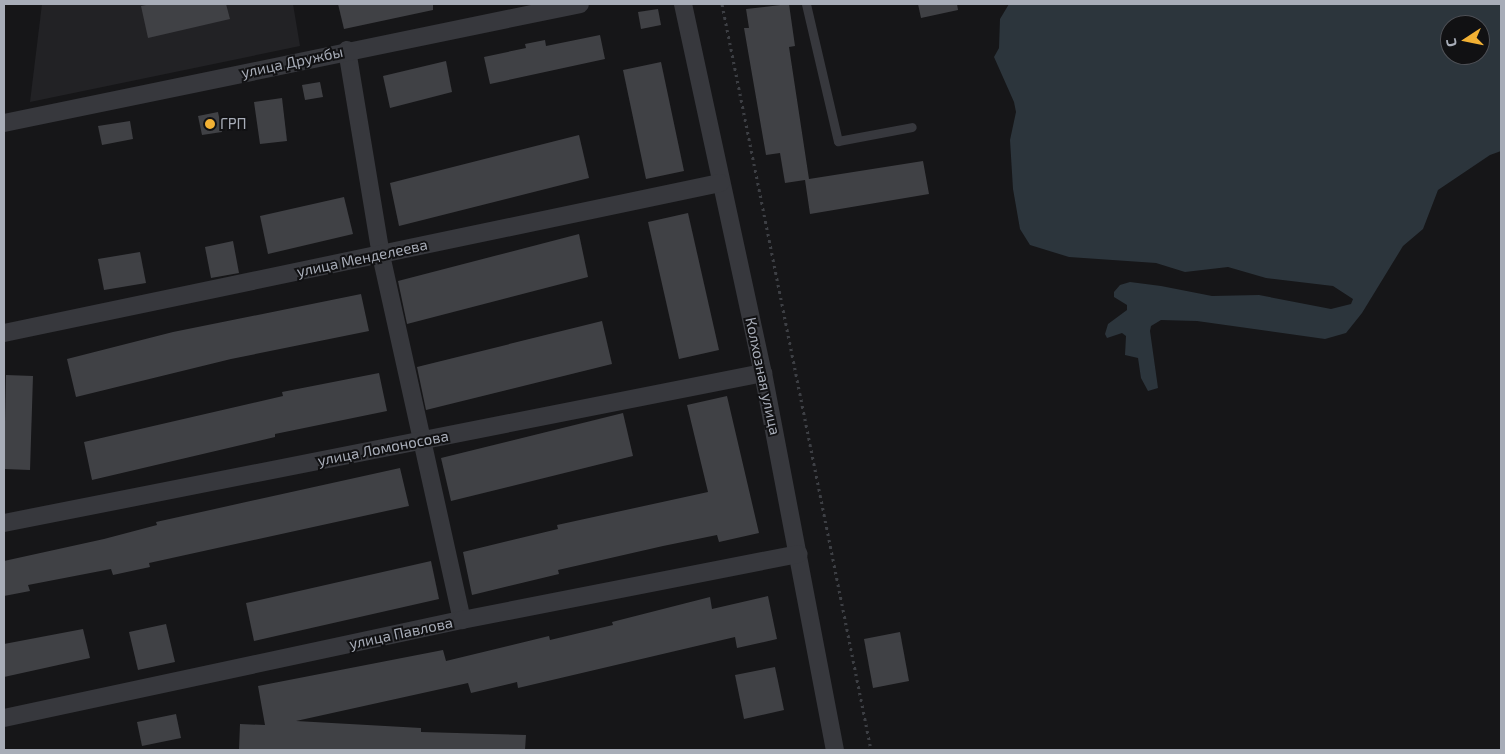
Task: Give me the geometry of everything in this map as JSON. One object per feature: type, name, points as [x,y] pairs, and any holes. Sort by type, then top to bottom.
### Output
[{"type":"street","name":"улица Дружбы","points":[[4,123],[347,50],[580,4]]},
{"type":"street","name":"Колхозная улица","points":[[686,4],[720,183],[763,373],[800,554],[835,750]]},
{"type":"street","points":[[347,50],[381,255],[462,620]]},
{"type":"street","name":"улица Менделеева","points":[[4,333],[720,183]]},
{"type":"street","name":"улица Ломоносова","points":[[4,523],[763,373]]},
{"type":"street","name":"улица Павлова","points":[[4,718],[462,620],[800,554]]},
{"type":"lane","points":[[806,4],[838,141],[912,127]]},
{"type":"path","points":[[722,4],[871,750]]},
{"type":"shaded area","points":[[42,4],[293,4],[300,46],[30,102]]},
{"type":"shaded area","points":[[1009,4],[1501,4],[1501,151],[1490,155],[1438,190],[1423,229],[1403,246],[1362,313],[1346,333],[1325,339],[1197,321],[1161,320],[1151,326],[1150,331],[1158,388],[1148,391],[1141,378],[1138,358],[1125,355],[1126,336],[1122,333],[1107,338],[1105,334],[1108,324],[1127,310],[1127,305],[1114,297],[1114,292],[1120,285],[1130,282],[1212,296],[1259,295],[1331,309],[1351,304],[1353,299],[1333,286],[1266,278],[1228,267],[1185,272],[1156,263],[1069,257],[1030,245],[1020,229],[1013,189],[1010,140],[1016,112],[1014,102],[994,57],[999,48],[1000,19]]},
{"type":"building","points":[[151,4],[226,4],[230,19],[148,38],[141,6]]},
{"type":"building","points":[[338,4],[433,4],[433,10],[344,29]]},
{"type":"building","points":[[789,4],[795,46],[789,47],[809,179],[923,161],[929,194],[810,214],[805,180],[785,183],[780,153],[766,155],[744,28],[749,28],[746,9]]},
{"type":"building","points":[[918,4],[957,4],[958,10],[921,18]]},
{"type":"building","points":[[658,9],[661,25],[641,29],[638,12]]},
{"type":"building","points":[[600,35],[605,59],[490,84],[484,57],[526,48],[525,44],[545,40],[546,46]]},
{"type":"building","points":[[446,61],[452,92],[390,108],[383,76]]},
{"type":"building","points":[[661,62],[684,171],[646,179],[623,70]]},
{"type":"building","points":[[320,82],[323,97],[305,100],[302,85]]},
{"type":"building","points":[[282,98],[287,141],[260,144],[254,102]]},
{"type":"building","name":"ГРП","points":[[218,112],[222,132],[202,135],[198,116]]},
{"type":"building","points":[[130,121],[133,139],[102,145],[98,126]]},
{"type":"building","points":[[579,135],[589,178],[399,226],[390,183]]},
{"type":"building","points":[[344,197],[353,234],[268,254],[260,216]]},
{"type":"building","points":[[688,213],[719,350],[679,359],[648,222]]},
{"type":"building","points":[[579,234],[588,277],[407,324],[398,281]]},
{"type":"building","points":[[233,241],[239,273],[211,278],[205,247]]},
{"type":"building","points":[[140,252],[146,283],[104,290],[98,259]]},
{"type":"building","points":[[361,294],[369,331],[231,359],[76,397],[67,359],[173,332]]},
{"type":"building","points":[[602,321],[612,364],[426,410],[417,367]]},
{"type":"building","points":[[379,373],[387,411],[275,434],[275,437],[92,480],[84,442],[283,396],[282,392]]},
{"type":"building","points":[[6,375],[33,376],[30,470],[4,469]]},
{"type":"building","points":[[727,396],[759,533],[719,542],[717,535],[663,546],[558,570],[559,574],[472,595],[463,552],[558,529],[557,525],[708,492],[687,405]]},
{"type":"building","points":[[623,413],[633,456],[451,501],[441,458]]},
{"type":"building","points":[[400,468],[409,506],[149,563],[150,567],[113,575],[111,569],[28,585],[30,591],[4,596],[4,561],[104,539],[157,525],[156,522]]},
{"type":"building","points":[[431,561],[439,599],[254,641],[246,603]]},
{"type":"building","points":[[768,596],[777,639],[737,648],[735,637],[518,688],[517,682],[471,693],[468,683],[296,721],[421,728],[421,732],[526,735],[525,750],[239,750],[240,724],[265,725],[258,686],[443,650],[446,661],[549,636],[550,640],[613,625],[612,622],[710,597],[712,609]]},
{"type":"building","points":[[166,624],[175,662],[138,670],[129,632]]},
{"type":"building","points":[[83,629],[90,658],[4,677],[4,644]]},
{"type":"building","points":[[900,632],[909,681],[873,688],[864,639]]},
{"type":"building","points":[[775,667],[784,710],[744,719],[735,675]]},
{"type":"building","points":[[176,714],[181,738],[142,746],[137,722]]},
{"type":"place","name":"ГРП","points":[[210,124]]}]
